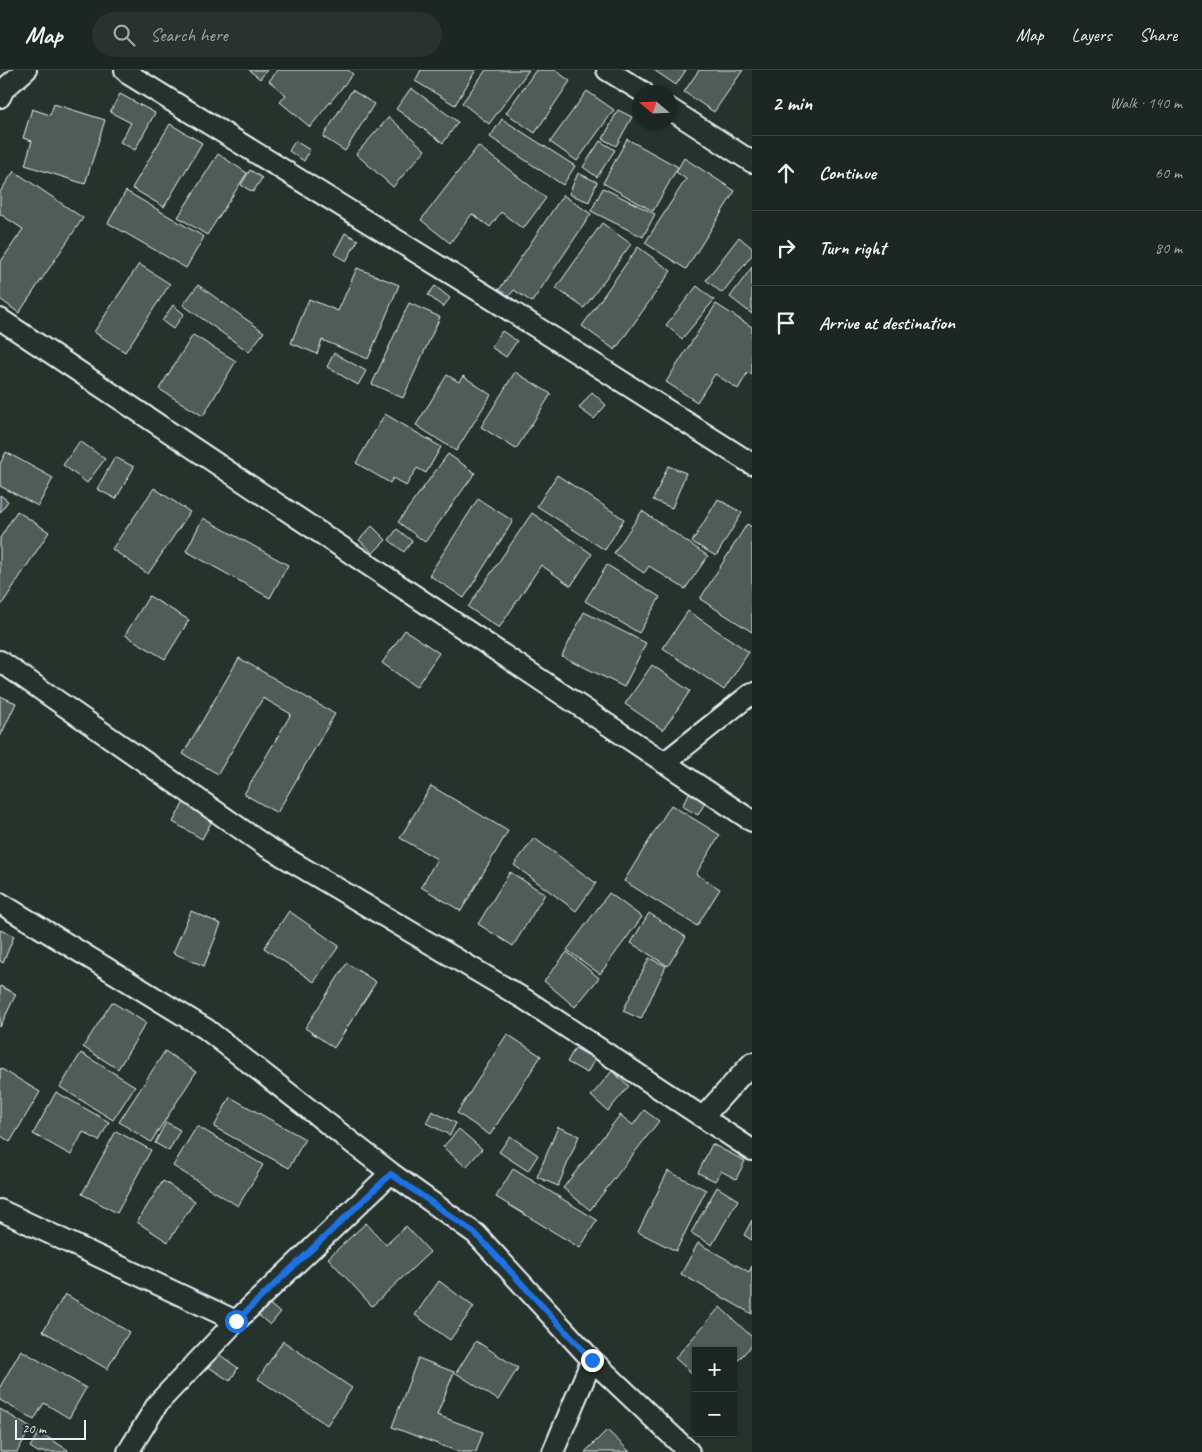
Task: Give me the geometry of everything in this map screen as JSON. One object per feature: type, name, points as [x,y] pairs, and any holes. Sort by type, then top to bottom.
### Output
[{"type":"street","points":[[0,97],[4,89],[26,70]]},
{"type":"street","points":[[125,70],[130,75],[492,299],[752,464]]},
{"type":"street","points":[[607,70],[632,85]]},
{"type":"street","points":[[677,114],[752,162]]},
{"type":"street","points":[[0,319],[752,821]]},
{"type":"street","points":[[0,662],[264,846],[526,1000],[752,1150]]},
{"type":"street","points":[[664,763],[752,693]]},
{"type":"street","points":[[0,903],[206,1029],[391,1174],[476,1234],[592,1360],[689,1452]]},
{"type":"street","points":[[703,1117],[752,1063]]},
{"type":"street","points":[[128,1452],[158,1403],[236,1321],[391,1174]]},
{"type":"street","points":[[0,1210],[236,1321]]},
{"type":"street","points":[[553,1452],[592,1360]]},
{"type":"building","points":[[249,70],[267,70],[260,79]]},
{"type":"building","points":[[278,70],[348,70],[353,74],[310,127],[280,102],[286,95],[269,81]]},
{"type":"building","points":[[421,70],[476,70],[455,105],[415,81]]},
{"type":"building","points":[[486,70],[529,70],[489,124],[462,103]]},
{"type":"building","points":[[536,70],[555,70],[570,81],[535,133],[506,113]]},
{"type":"building","points":[[654,70],[686,70],[676,85]]},
{"type":"building","points":[[699,70],[743,70],[714,112],[684,92]]},
{"type":"building","points":[[411,88],[458,122],[443,143],[396,109]]},
{"type":"building","points":[[352,90],[374,104],[345,151],[323,137]]},
{"type":"building","points":[[587,91],[614,110],[577,161],[550,142]]},
{"type":"building","points":[[120,94],[155,113],[135,150],[120,142],[131,123],[110,112]]},
{"type":"building","points":[[54,104],[105,120],[85,184],[25,165],[32,141],[23,138],[32,109],[50,115]]},
{"type":"building","points":[[618,110],[632,117],[616,146],[603,139]]},
{"type":"building","points":[[389,117],[425,150],[393,187],[356,154]]},
{"type":"building","points":[[502,119],[575,166],[563,185],[490,137]]},
{"type":"building","points":[[170,124],[202,143],[164,207],[132,188]]},
{"type":"building","points":[[627,139],[678,167],[653,211],[603,183]]},
{"type":"building","points":[[295,141],[310,150],[304,161],[289,151]]},
{"type":"building","points":[[600,141],[615,150],[597,177],[583,167]]},
{"type":"building","points":[[478,146],[546,198],[523,229],[501,212],[490,227],[472,214],[450,243],[421,220]]},
{"type":"building","points":[[218,154],[247,173],[207,235],[178,217]]},
{"type":"building","points":[[684,158],[735,191],[686,269],[645,243],[686,179],[676,172]]},
{"type":"building","points":[[250,170],[262,178],[253,192],[241,185]]},
{"type":"building","points":[[14,171],[83,218],[19,313],[0,299],[0,263],[23,229],[0,214],[0,192]]},
{"type":"building","points":[[578,173],[597,182],[589,202],[569,194]]},
{"type":"building","points":[[603,188],[655,214],[643,237],[591,211]]},
{"type":"building","points":[[126,191],[204,237],[186,268],[108,223]]},
{"type":"building","points":[[563,195],[591,214],[532,302],[514,290],[509,296],[499,290]]},
{"type":"building","points":[[602,223],[631,244],[584,308],[556,288]]},
{"type":"building","points":[[345,233],[358,240],[346,261],[334,254]]},
{"type":"building","points":[[739,237],[752,248],[752,255],[722,293],[706,280]]},
{"type":"building","points":[[638,247],[671,271],[615,350],[582,326]]},
{"type":"building","points":[[139,264],[170,284],[125,352],[94,332]]},
{"type":"building","points":[[752,267],[752,314],[730,297]]},
{"type":"building","points":[[357,268],[399,285],[368,359],[322,340],[317,354],[291,343],[309,299],[338,311]]},
{"type":"building","points":[[198,285],[264,332],[249,352],[183,305]]},
{"type":"building","points":[[435,286],[450,298],[443,307],[428,295]]},
{"type":"building","points":[[697,286],[714,300],[682,339],[666,325]]},
{"type":"building","points":[[409,303],[440,317],[403,398],[372,384]]},
{"type":"building","points":[[716,304],[752,327],[752,375],[748,372],[738,389],[715,374],[697,402],[666,382]]},
{"type":"building","points":[[173,305],[184,314],[173,329],[162,321]]},
{"type":"building","points":[[502,331],[517,341],[506,357],[491,347]]},
{"type":"building","points":[[193,335],[236,361],[203,416],[159,389]]},
{"type":"building","points":[[334,353],[366,371],[358,385],[327,367]]},
{"type":"building","points":[[515,372],[551,394],[516,449],[481,427]]},
{"type":"building","points":[[447,375],[459,382],[463,376],[491,395],[456,451],[416,425]]},
{"type":"building","points":[[592,392],[606,405],[594,419],[579,408]]},
{"type":"building","points":[[385,414],[441,447],[426,473],[417,468],[406,486],[393,478],[390,483],[356,463]]},
{"type":"building","points":[[80,441],[105,459],[87,483],[63,465]]},
{"type":"building","points":[[6,452],[53,478],[38,506],[0,486],[0,464]]},
{"type":"building","points":[[448,454],[475,473],[425,542],[398,522]]},
{"type":"building","points":[[115,457],[134,467],[116,499],[97,489]]},
{"type":"building","points":[[668,466],[686,473],[672,508],[653,500]]},
{"type":"building","points":[[557,475],[624,519],[605,550],[537,506]]},
{"type":"building","points":[[154,488],[190,512],[148,574],[112,549]]},
{"type":"building","points":[[0,495],[8,501],[0,513]]},
{"type":"building","points":[[478,499],[513,521],[464,598],[429,575]]},
{"type":"building","points":[[718,499],[742,513],[716,556],[692,542]]},
{"type":"building","points":[[17,511],[49,532],[0,607],[0,538]]},
{"type":"building","points":[[642,511],[708,556],[685,589],[649,566],[644,573],[614,553]]},
{"type":"building","points":[[532,513],[592,554],[571,586],[541,565],[499,628],[468,607]]},
{"type":"building","points":[[203,518],[288,565],[270,598],[186,551]]},
{"type":"building","points":[[747,524],[752,527],[752,632],[700,599]]},
{"type":"building","points":[[372,526],[386,540],[373,553],[359,540]]},
{"type":"building","points":[[397,529],[412,541],[404,552],[389,540]]},
{"type":"building","points":[[607,565],[660,597],[639,633],[585,601]]},
{"type":"building","points":[[149,596],[189,620],[165,659],[125,635]]},
{"type":"building","points":[[688,611],[749,652],[724,690],[663,648]]},
{"type":"building","points":[[584,612],[646,643],[624,687],[562,656]]},
{"type":"building","points":[[405,630],[439,653],[416,687],[382,663]]},
{"type":"building","points":[[239,658],[335,714],[277,813],[244,794],[291,714],[263,698],[218,774],[183,754]]},
{"type":"building","points":[[652,665],[690,691],[663,730],[625,704]]},
{"type":"building","points":[[0,696],[16,703],[0,737]]},
{"type":"building","points":[[431,786],[508,831],[461,911],[421,887],[437,859],[400,838]]},
{"type":"building","points":[[690,792],[706,801],[698,815],[682,806]]},
{"type":"building","points":[[184,802],[213,819],[202,839],[173,822]]},
{"type":"building","points":[[671,805],[720,835],[696,874],[720,889],[697,926],[624,881]]},
{"type":"building","points":[[534,838],[596,883],[576,911],[514,865]]},
{"type":"building","points":[[510,872],[545,894],[513,946],[478,924]]},
{"type":"building","points":[[609,893],[642,917],[600,974],[567,950]]},
{"type":"building","points":[[191,911],[221,924],[204,966],[173,953]]},
{"type":"building","points":[[289,911],[339,946],[314,982],[264,948]]},
{"type":"building","points":[[649,913],[686,937],[668,966],[631,943]]},
{"type":"building","points":[[0,930],[14,936],[3,963],[0,961]]},
{"type":"building","points":[[567,952],[599,978],[575,1007],[544,981]]},
{"type":"building","points":[[649,958],[666,966],[641,1019],[623,1011]]},
{"type":"building","points":[[347,963],[376,982],[334,1048],[305,1028]]},
{"type":"building","points":[[0,986],[16,994],[0,1027]]},
{"type":"building","points":[[112,1002],[146,1023],[118,1069],[83,1047]]},
{"type":"building","points":[[507,1034],[541,1056],[490,1135],[457,1113]]},
{"type":"building","points":[[575,1048],[595,1059],[587,1073],[567,1062]]},
{"type":"building","points":[[165,1051],[196,1072],[151,1142],[119,1122]]},
{"type":"building","points":[[81,1053],[135,1086],[113,1120],[60,1087]]},
{"type":"building","points":[[0,1068],[40,1092],[10,1142],[0,1135]]},
{"type":"building","points":[[612,1071],[629,1086],[608,1111],[591,1096]]},
{"type":"building","points":[[56,1092],[109,1122],[99,1141],[83,1132],[71,1155],[33,1134]]},
{"type":"building","points":[[230,1097],[305,1139],[289,1168],[214,1127]]},
{"type":"building","points":[[644,1110],[659,1121],[590,1210],[563,1188],[620,1115],[633,1125]]},
{"type":"building","points":[[432,1111],[456,1123],[450,1135],[426,1123]]},
{"type":"building","points":[[166,1122],[180,1130],[169,1151],[155,1143]]},
{"type":"building","points":[[197,1126],[263,1165],[238,1206],[173,1166]]},
{"type":"building","points":[[558,1127],[579,1136],[558,1186],[537,1177]]},
{"type":"building","points":[[459,1129],[482,1149],[466,1167],[443,1147]]},
{"type":"building","points":[[116,1131],[151,1150],[117,1213],[82,1194]]},
{"type":"building","points":[[510,1136],[538,1155],[528,1171],[499,1152]]},
{"type":"building","points":[[712,1144],[745,1161],[736,1179],[721,1171],[715,1181],[698,1173]]},
{"type":"building","points":[[513,1169],[597,1220],[580,1248],[496,1197]]},
{"type":"building","points":[[668,1171],[706,1190],[676,1251],[638,1232]]},
{"type":"building","points":[[163,1181],[195,1201],[168,1242],[137,1222]]},
{"type":"building","points":[[717,1187],[738,1200],[712,1245],[691,1233]]},
{"type":"building","points":[[752,1220],[752,1240],[744,1235]]},
{"type":"building","points":[[366,1223],[386,1245],[406,1226],[430,1252],[372,1306],[328,1258]]},
{"type":"building","points":[[698,1243],[749,1272],[752,1266],[752,1314],[681,1274]]},
{"type":"building","points":[[439,1281],[474,1307],[450,1340],[415,1315]]},
{"type":"building","points":[[65,1294],[129,1332],[107,1369],[43,1331]]},
{"type":"building","points":[[266,1301],[280,1313],[270,1325],[256,1313]]},
{"type":"building","points":[[720,1307],[752,1337],[752,1345],[737,1362],[737,1347],[692,1347],[692,1373],[675,1358]]},
{"type":"building","points":[[283,1341],[352,1388],[327,1425],[258,1379]]},
{"type":"building","points":[[476,1341],[518,1368],[498,1400],[456,1373]]},
{"type":"building","points":[[21,1350],[86,1388],[69,1418],[44,1403],[34,1420],[0,1400],[0,1387]]},
{"type":"building","points":[[216,1352],[238,1368],[230,1381],[207,1366]]},
{"type":"building","points":[[418,1358],[454,1372],[437,1415],[483,1432],[476,1452],[459,1452],[392,1427]]},
{"type":"building","points":[[0,1409],[31,1428],[17,1452],[0,1452]]},
{"type":"building","points":[[607,1430],[630,1452],[585,1452]]},
{"type":"building","points":[[39,1432],[68,1450],[67,1452],[38,1452],[30,1447]]},
{"type":"route","points":[[236,1321],[391,1174],[476,1234],[592,1360]]}]
